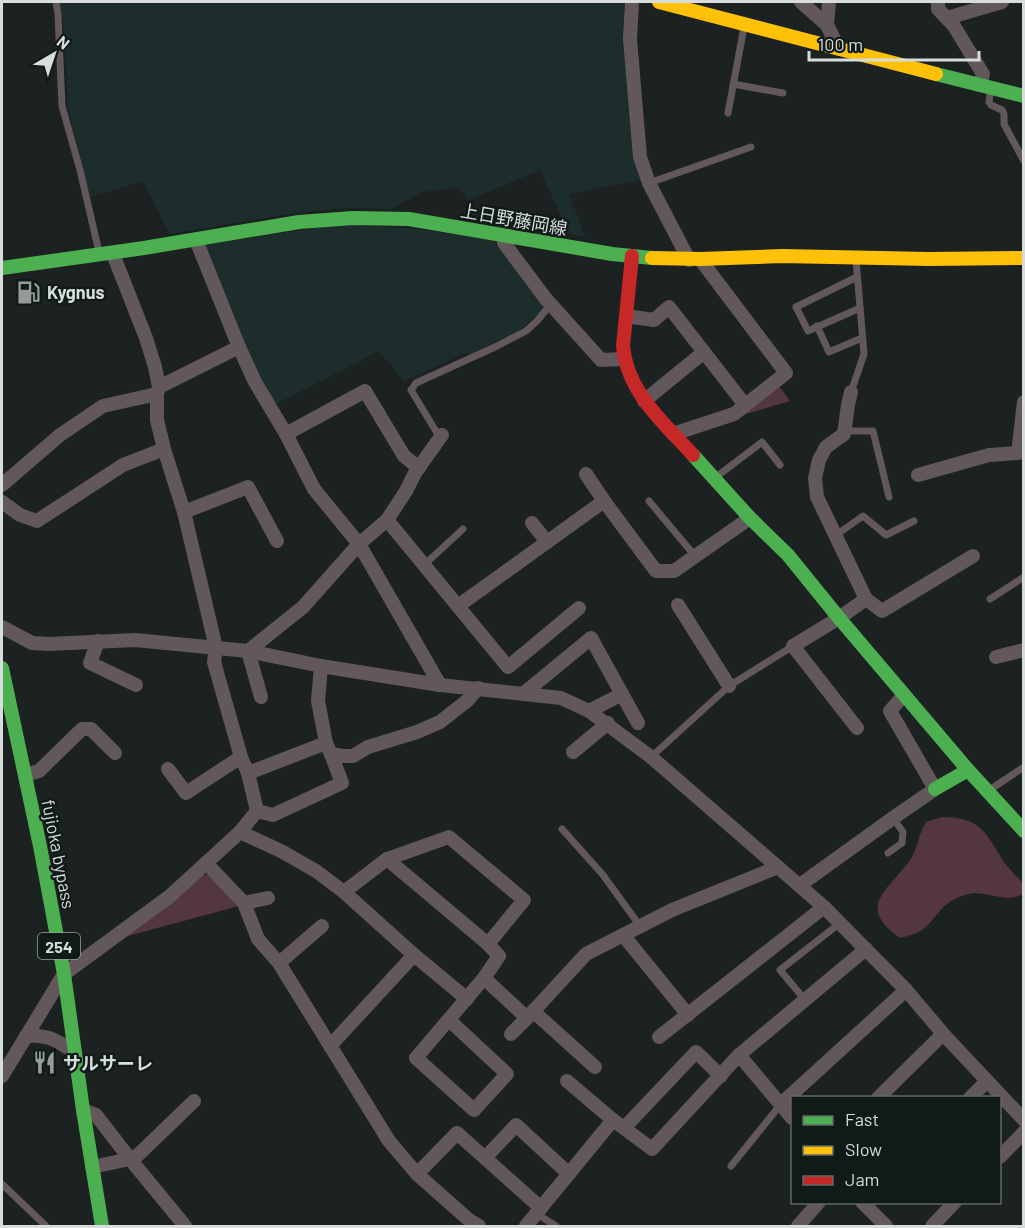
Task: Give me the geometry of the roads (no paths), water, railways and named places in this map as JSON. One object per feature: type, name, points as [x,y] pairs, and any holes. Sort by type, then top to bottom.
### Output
[{"type":"main road","points":[[659,2],[1023,96]]},
{"type":"main road","name":"上日野藤岡線","points":[[2,268],[196,240],[288,223],[354,216],[409,219],[632,256],[695,259],[782,256],[1023,258]]},
{"type":"main road","points":[[632,256],[623,346],[624,359],[629,376],[644,401],[750,518],[788,555],[838,618],[1023,831]]},
{"type":"main road","name":"fujioka bypass","points":[[2,668],[64,974],[102,1227]]},
{"type":"main road","points":[[935,789],[968,770]]},
{"type":"street","points":[[632,2],[630,39],[640,157],[650,183],[695,259],[786,373],[734,414],[673,434]]},
{"type":"street","points":[[801,2],[827,25],[839,50]]},
{"type":"street","points":[[827,25],[828,2]]},
{"type":"street","points":[[938,2],[938,9],[954,26],[982,75],[986,87]]},
{"type":"street","points":[[947,18],[1002,2]]},
{"type":"street","points":[[504,236],[504,243],[551,304],[601,360],[624,359]]},
{"type":"street","points":[[196,240],[255,382],[286,434],[314,489],[359,544],[440,685]]},
{"type":"street","points":[[106,254],[146,338],[155,367],[158,391],[157,420],[184,512],[216,648],[214,662],[241,757],[248,773],[257,811]]},
{"type":"street","points":[[626,316],[654,320],[669,307],[745,405]]},
{"type":"street","points":[[2,485],[60,435],[103,406],[158,391],[239,347]]},
{"type":"street","points":[[644,401],[704,352]]},
{"type":"street","points":[[286,434],[365,391],[404,456],[418,468]]},
{"type":"street","points":[[852,392],[844,435],[826,447],[819,460],[815,478],[817,497],[866,598],[882,611],[973,556]]},
{"type":"street","points":[[918,475],[989,455],[1018,453],[1023,402]]},
{"type":"street","points":[[248,651],[303,607],[359,544],[387,520],[418,468],[441,436]]},
{"type":"street","points":[[2,502],[20,515],[37,521],[123,465],[164,448]]},
{"type":"street","points":[[586,474],[656,571],[674,571],[750,518]]},
{"type":"street","points":[[184,512],[248,487],[277,541]]},
{"type":"street","points":[[458,606],[604,501]]},
{"type":"street","points":[[387,520],[508,667],[579,608]]},
{"type":"street","points":[[532,523],[547,542]]},
{"type":"street","points":[[857,728],[793,646],[866,598]]},
{"type":"street","points":[[678,605],[729,686]]},
{"type":"street","points":[[2,627],[32,643],[135,640],[248,651],[321,666],[440,685],[561,698],[589,711],[608,723],[651,758],[801,885],[906,990],[1001,1096]]},
{"type":"street","points":[[523,694],[591,638],[638,723]]},
{"type":"street","points":[[98,641],[90,663],[136,685]]},
{"type":"street","points":[[248,651],[261,697]]},
{"type":"street","points":[[996,657],[1023,651]]},
{"type":"street","points":[[257,811],[273,815],[342,783],[328,748],[318,701],[321,666]]},
{"type":"street","points":[[248,773],[328,748],[344,756],[353,756],[368,747],[417,732],[440,722],[468,700],[478,688]]},
{"type":"street","points":[[589,711],[622,694]]},
{"type":"street","points":[[801,885],[935,789],[890,711],[904,695]]},
{"type":"street","points":[[573,752],[608,723]]},
{"type":"street","points":[[25,775],[39,771],[82,729],[90,729],[115,753]]},
{"type":"street","points":[[168,769],[186,793],[241,757]]},
{"type":"street","points":[[2,1076],[64,974],[170,896],[240,832],[257,811]]},
{"type":"street","points":[[240,832],[281,851],[316,871],[344,892],[467,999]]},
{"type":"street","points":[[344,892],[387,859],[449,837],[524,900],[488,944]]},
{"type":"street","points":[[387,859],[488,944],[498,956],[484,978],[416,1058],[474,1110],[507,1074],[449,1020]]},
{"type":"street","points":[[206,863],[244,903],[258,939],[279,963],[389,1141],[417,1174],[470,1224]]},
{"type":"street","points":[[511,1034],[586,954],[672,910],[778,867]]},
{"type":"street","points":[[244,903],[268,898]]},
{"type":"street","points":[[659,1037],[824,907]]},
{"type":"street","points":[[279,963],[322,926]]},
{"type":"street","points":[[623,935],[688,1015]]},
{"type":"street","points":[[567,1081],[652,1149],[739,1055],[866,949]]},
{"type":"street","points":[[330,1046],[414,955]]},
{"type":"street","points":[[484,978],[595,1067]]},
{"type":"street","points":[[781,1104],[906,990]]},
{"type":"street","points":[[26,1036],[38,1034],[49,1036],[75,1052]]},
{"type":"street","points":[[880,1096],[943,1034]]},
{"type":"street","points":[[526,1227],[569,1174],[618,1124],[696,1052],[721,1076]]},
{"type":"street","points":[[739,1055],[791,1117]]},
{"type":"street","points":[[972,1096],[987,1081]]},
{"type":"street","points":[[1001,1096],[1023,1120]]},
{"type":"street","points":[[93,1167],[130,1159],[138,1155],[194,1101]]},
{"type":"street","points":[[83,1110],[96,1115],[185,1227]]},
{"type":"street","points":[[485,1158],[516,1125],[569,1174]]},
{"type":"street","points":[[1001,1155],[1023,1132]]},
{"type":"street","points":[[417,1174],[458,1133],[539,1211]]},
{"type":"street","points":[[798,1227],[818,1204]]},
{"type":"street","points":[[863,1204],[886,1227]]},
{"type":"street","points":[[932,1227],[954,1204]]},
{"type":"lane","points":[[56,2],[62,106],[106,254]]},
{"type":"lane","points":[[728,113],[745,24]]},
{"type":"lane","points":[[734,84],[783,93]]},
{"type":"lane","points":[[986,87],[989,102],[1002,110],[1004,124],[1023,160]]},
{"type":"lane","points":[[650,183],[751,147]]},
{"type":"lane","points":[[852,392],[864,354],[856,257]]},
{"type":"lane","points":[[857,277],[796,308],[808,331],[860,308]]},
{"type":"lane","points":[[441,436],[411,390],[416,383],[526,331],[551,304]]},
{"type":"lane","points":[[817,326],[829,352],[862,338]]},
{"type":"lane","points":[[844,431],[873,430],[889,497]]},
{"type":"lane","points":[[714,478],[762,442],[780,465]]},
{"type":"lane","points":[[649,501],[695,556]]},
{"type":"lane","points":[[836,535],[863,516],[886,536],[914,521]]},
{"type":"lane","points":[[424,565],[463,529]]},
{"type":"lane","points":[[990,599],[1023,577]]},
{"type":"lane","points":[[651,758],[729,686],[793,646]]},
{"type":"lane","points":[[988,791],[1023,767]]},
{"type":"lane","points":[[888,853],[902,843],[903,832],[893,818]]},
{"type":"lane","points":[[562,829],[603,874],[640,926]]},
{"type":"lane","points":[[805,1001],[780,970],[840,923]]},
{"type":"lane","points":[[731,1166],[781,1104]]},
{"type":"lane","points":[[2,1184],[46,1227]]},
{"type":"lane","points":[[539,1211],[556,1227]]},
{"type":"place","name":"Kygnus","points":[[29,292]]},
{"type":"place","name":"サルサーレ","points":[[45,1063]]}]
